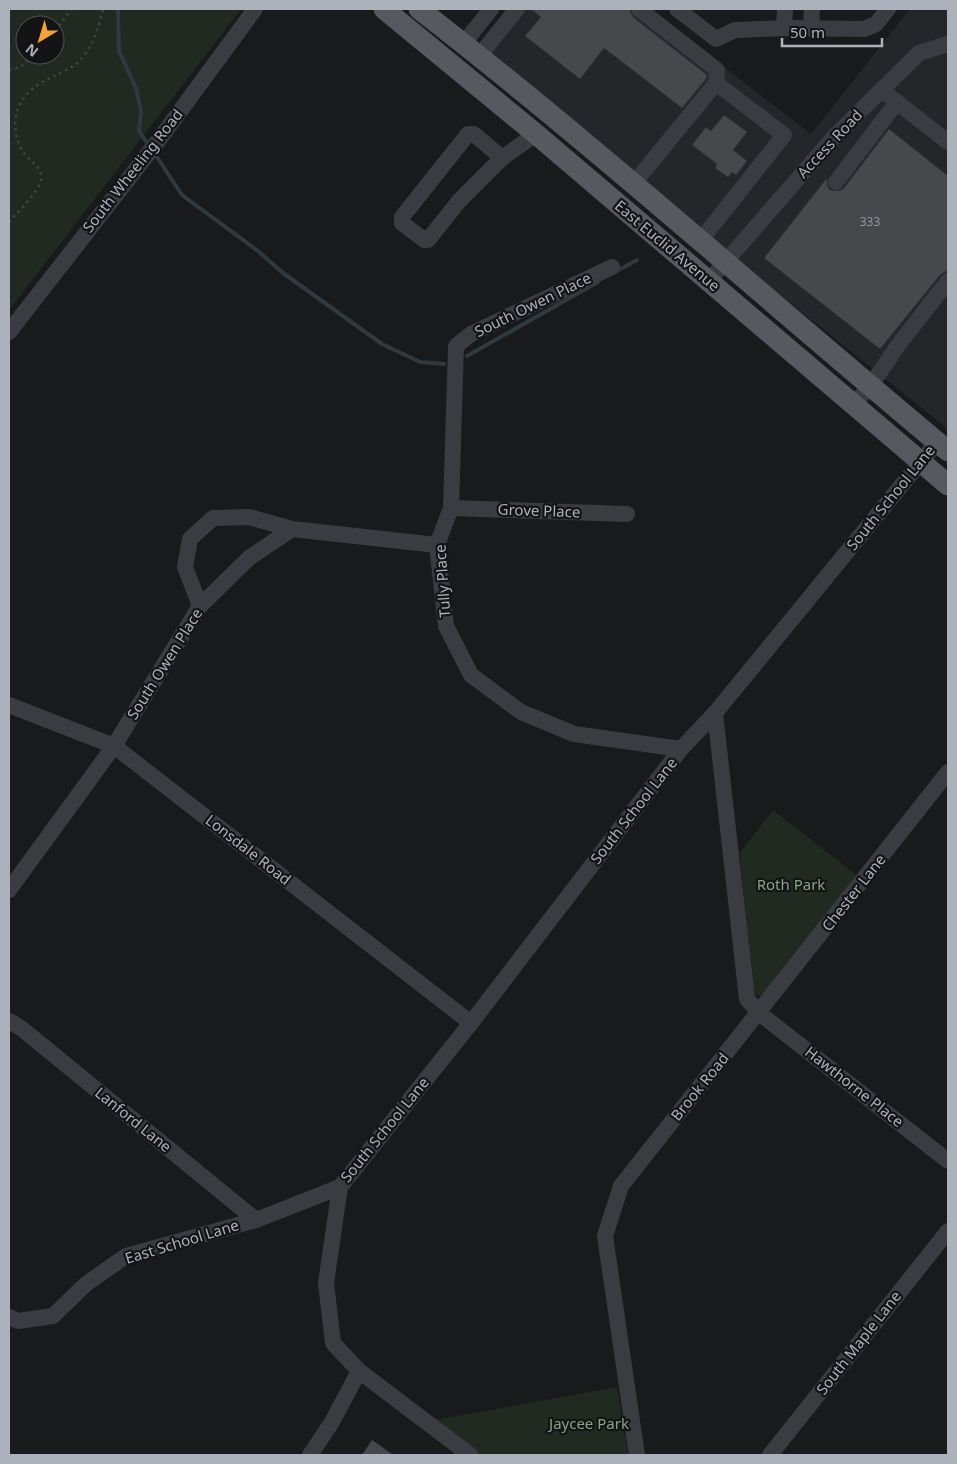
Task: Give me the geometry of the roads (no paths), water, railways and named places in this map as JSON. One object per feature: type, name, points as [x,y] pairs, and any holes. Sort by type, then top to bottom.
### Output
[{"type":"main road","name":"East Euclid Avenue","points":[[384,9],[536,134],[948,485]]},
{"type":"main road","name":"East Euclid Avenue","points":[[419,9],[634,183],[943,446]]},
{"type":"street","name":"South Wheeling Road","points":[[9,332],[158,141],[255,9]]},
{"type":"street","points":[[471,50],[491,9]]},
{"type":"street","points":[[471,50],[517,9]]},
{"type":"street","points":[[634,183],[716,83],[717,70],[639,9]]},
{"type":"street","points":[[677,9],[716,38],[735,30],[784,28],[864,29],[876,24],[888,9]]},
{"type":"street","points":[[784,28],[785,9]]},
{"type":"street","points":[[811,28],[812,9]]},
{"type":"street","name":"Access Road","points":[[708,282],[834,137],[919,53],[948,44]]},
{"type":"street","points":[[701,240],[784,135],[716,83]]},
{"type":"street","points":[[882,90],[948,142]]},
{"type":"street","points":[[836,182],[897,102]]},
{"type":"street","points":[[502,158],[474,134],[468,134],[402,218],[402,223],[424,240],[428,240],[459,201],[502,158],[536,134]]},
{"type":"street","name":"South Owen Place","points":[[456,346],[471,334],[612,267]]},
{"type":"street","points":[[853,406],[871,385],[899,344],[948,282]]},
{"type":"street","name":"Tully Place","points":[[456,346],[451,508],[438,545],[446,626],[471,675],[521,712],[574,734],[681,749]]},
{"type":"street","name":"South School Lane","points":[[340,1187],[471,1023],[681,749],[715,714],[920,462],[943,446]]},
{"type":"street","name":"Grove Place","points":[[451,508],[627,514]]},
{"type":"street","points":[[200,606],[185,567],[190,539],[213,518],[249,517],[292,529],[438,545]]},
{"type":"street","name":"South Owen Place","points":[[9,890],[114,746],[200,606],[249,558],[292,529]]},
{"type":"street","name":"Lonsdale Road","points":[[9,705],[114,746],[471,1023]]},
{"type":"street","points":[[715,714],[745,990],[747,999],[759,1013]]},
{"type":"street","name":"Chester Lane","points":[[759,1013],[948,772]]},
{"type":"street","name":"Hawthorne Place","points":[[759,1013],[948,1161]]},
{"type":"street","name":"Brook Road","points":[[637,1455],[605,1236],[621,1186],[759,1013]]},
{"type":"street","name":"Lanford Lane","points":[[9,1021],[21,1028],[256,1220]]},
{"type":"street","points":[[340,1187],[326,1283],[333,1342],[359,1371],[470,1455]]},
{"type":"street","name":"East School Lane","points":[[9,1317],[18,1321],[53,1316],[86,1284],[126,1256],[256,1220],[340,1187]]},
{"type":"street","name":"South Maple Lane","points":[[770,1455],[948,1231]]},
{"type":"street","points":[[310,1455],[332,1422],[359,1371]]},
{"type":"waterway","points":[[118,9],[119,51],[136,88],[141,111],[139,131],[149,146]]},
{"type":"waterway","points":[[155,154],[182,195],[258,251],[283,273],[382,344],[420,362],[444,364]]},
{"type":"waterway","points":[[615,272],[637,260]]},
{"type":"waterway","points":[[467,356],[598,282]]},
{"type":"park label","name":"Roth Park","points":[[791,885]]},
{"type":"park label","name":"Jaycee Park","points":[[589,1424]]}]
